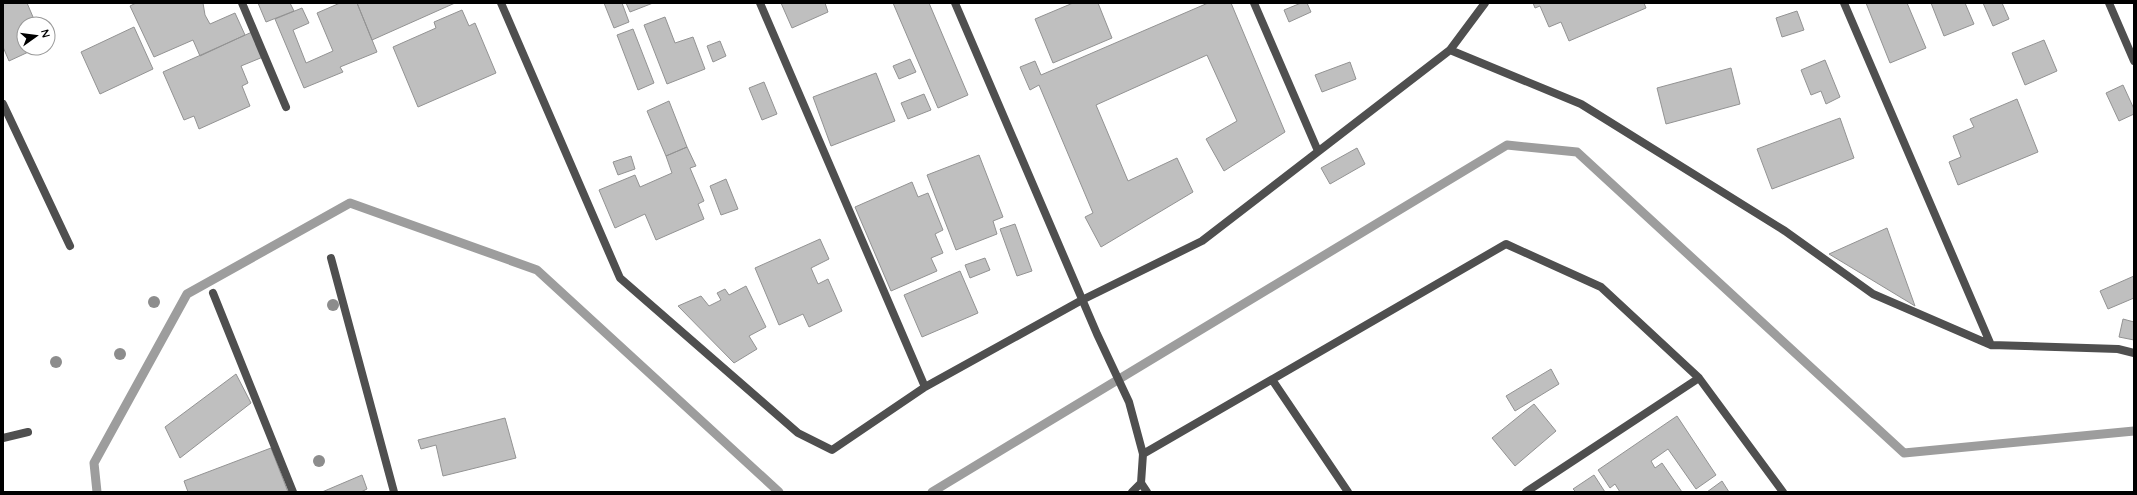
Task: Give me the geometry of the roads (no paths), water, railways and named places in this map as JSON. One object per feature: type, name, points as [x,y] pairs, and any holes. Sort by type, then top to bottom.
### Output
[{"type":"street","points":[[242,3],[286,107]]},
{"type":"street","points":[[501,3],[620,278],[798,433],[832,450],[924,387],[1082,300],[1202,241],[1450,50],[1484,3]]},
{"type":"street","points":[[760,3],[924,387]]},
{"type":"street","points":[[955,3],[1082,300],[1129,402],[1143,454],[1141,483],[1147,492]]},
{"type":"street","points":[[1254,3],[1318,151]]},
{"type":"street","points":[[1844,3],[1990,345]]},
{"type":"street","points":[[2109,3],[2134,61]]},
{"type":"street","points":[[1450,50],[1581,104],[1785,231],[1873,294],[1990,345],[2118,349],[2134,353]]},
{"type":"street","points":[[3,104],[70,246]]},
{"type":"street","points":[[1143,454],[1273,381],[1506,244],[1601,287],[1699,378],[1782,492]]},
{"type":"street","points":[[331,258],[394,492]]},
{"type":"street","points":[[213,294],[293,492]]},
{"type":"street","points":[[1526,492],[1699,378]]},
{"type":"street","points":[[1273,381],[1348,492]]},
{"type":"street","points":[[3,438],[28,432]]},
{"type":"street","points":[[1132,492],[1141,483]]},
{"type":"waterway","points":[[932,492],[1507,145],[1577,152],[1904,453],[2134,431]]},
{"type":"waterway","points":[[97,492],[94,463],[187,294],[350,203],[537,270],[779,492]]}]
